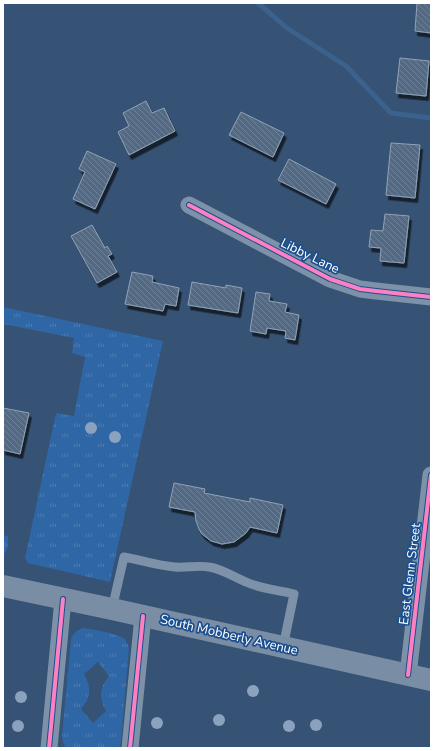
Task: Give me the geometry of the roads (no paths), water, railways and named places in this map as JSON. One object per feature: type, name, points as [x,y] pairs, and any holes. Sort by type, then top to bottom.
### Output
[{"type":"main road","name":"South Mobberly Avenue","points":[[3,586],[431,680]]},
{"type":"street","name":"Libby Lane","points":[[189,205],[330,279],[376,291],[431,297]]},
{"type":"street","name":"East Glenn Street","points":[[408,675],[431,475]]},
{"type":"street","points":[[49,748],[63,599]]},
{"type":"street","points":[[130,748],[143,616]]},
{"type":"lane","points":[[112,609],[124,557],[169,567],[201,566],[215,568],[252,585],[294,594],[283,647]]},
{"type":"waterway","points":[[258,3],[287,28],[346,66],[391,113],[431,118]]}]
